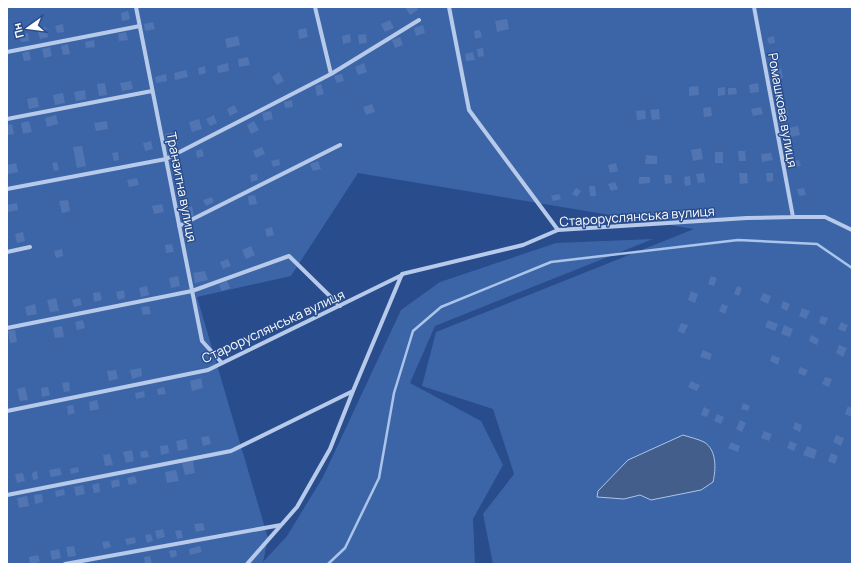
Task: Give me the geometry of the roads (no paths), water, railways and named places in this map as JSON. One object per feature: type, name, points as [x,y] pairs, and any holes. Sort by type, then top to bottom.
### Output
[{"type":"street","name":"Транзитна вулиця","points":[[136,7],[202,342],[222,363]]},
{"type":"street","points":[[315,7],[331,74]]},
{"type":"street","points":[[448,7],[469,110],[558,230]]},
{"type":"street","name":"Ромашкова вулиця","points":[[754,7],[793,217]]},
{"type":"street","points":[[7,189],[166,159],[331,74],[419,20]]},
{"type":"street","points":[[7,52],[140,26]]},
{"type":"street","points":[[7,119],[152,91]]},
{"type":"street","points":[[179,226],[340,145]]},
{"type":"street","name":"Староруслянська вулиця","points":[[7,411],[208,370],[402,274],[523,245],[558,230],[747,218],[825,217],[852,230]]},
{"type":"street","points":[[7,252],[30,247]]},
{"type":"street","points":[[7,328],[192,291],[289,256],[340,306]]},
{"type":"street","points":[[247,564],[297,507],[330,449],[402,274]]},
{"type":"street","points":[[7,495],[231,451],[353,391]]},
{"type":"street","points":[[65,564],[281,525]]},
{"type":"waterway","points":[[328,564],[345,548],[379,478],[394,393],[413,331],[441,307],[551,262],[738,240],[817,244],[852,268]]}]
